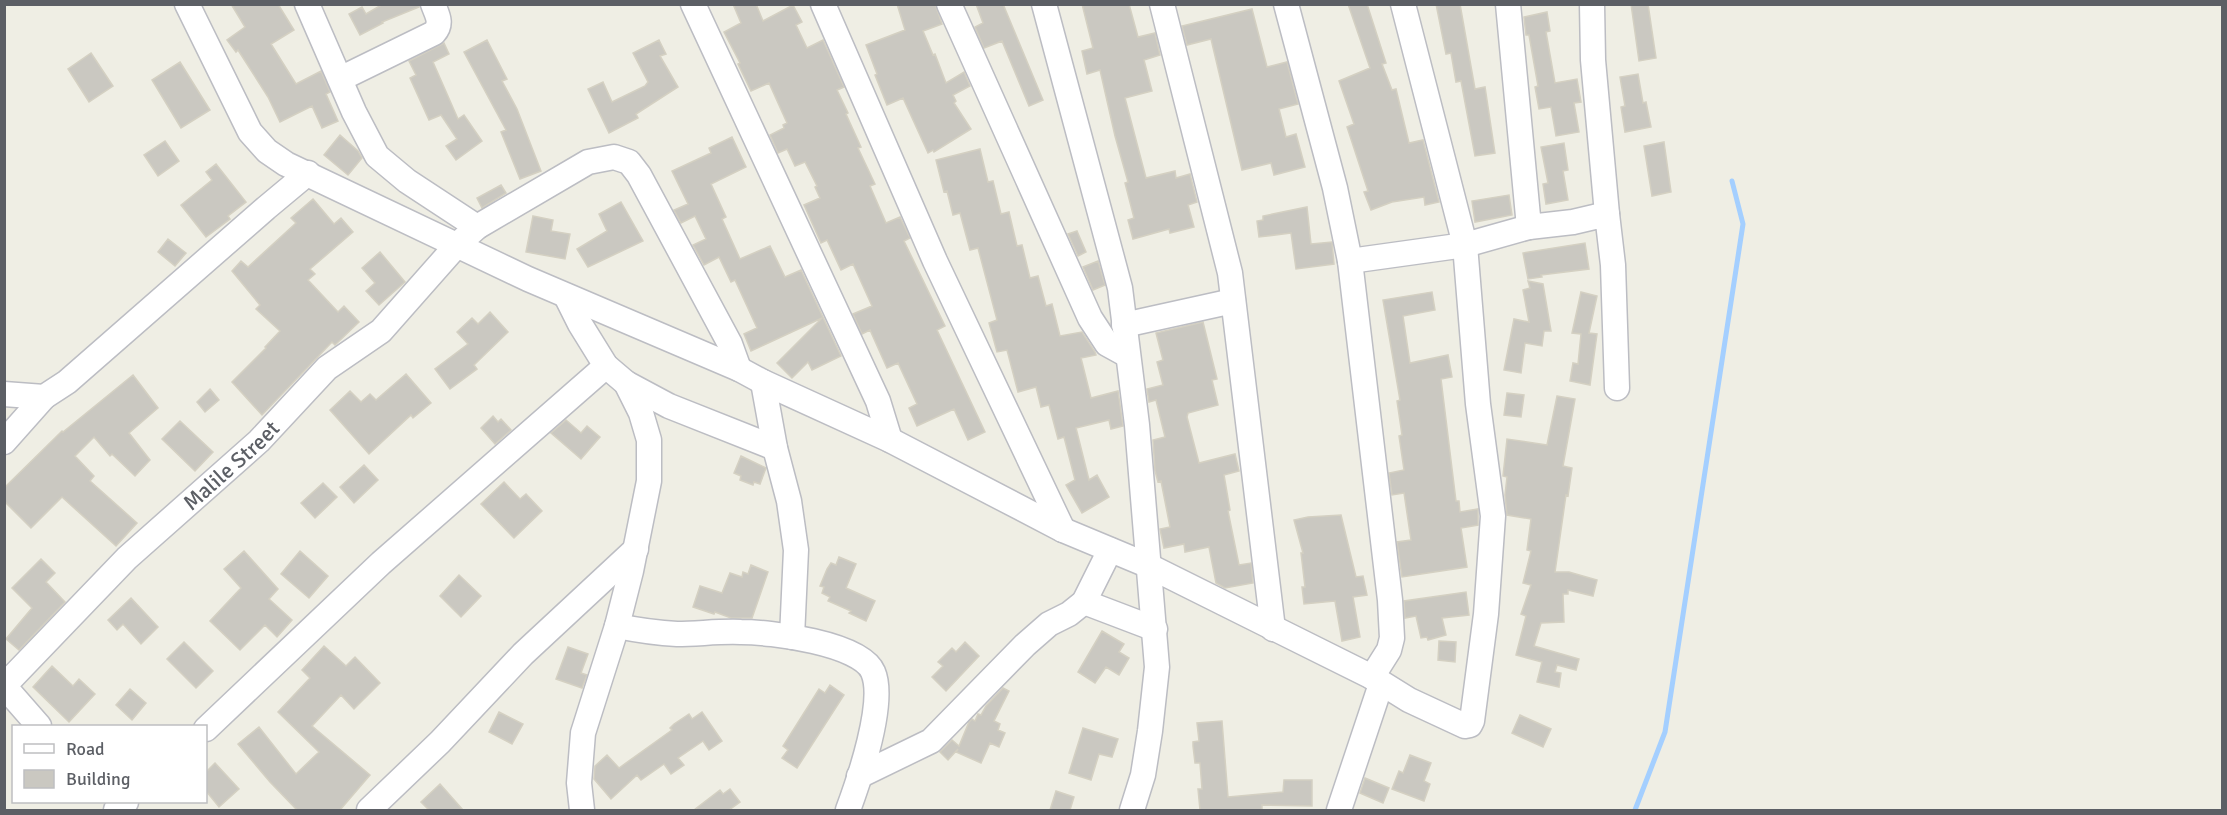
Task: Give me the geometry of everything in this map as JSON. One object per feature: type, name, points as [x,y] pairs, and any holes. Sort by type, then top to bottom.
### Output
[{"type":"street","points":[[187,4],[250,132],[267,151],[286,164],[566,296],[739,369],[890,440],[1063,530],[1147,566],[1455,723],[1465,726],[1470,725],[1472,721],[1486,614],[1493,516],[1478,404],[1465,245],[1403,4]]},
{"type":"street","points":[[307,4],[354,112],[377,156],[407,182],[477,227]]},
{"type":"street","points":[[340,79],[434,33],[439,28],[440,21],[433,4]]},
{"type":"street","points":[[693,4],[878,401],[890,440]]},
{"type":"street","points":[[822,4],[935,261],[1063,530]]},
{"type":"street","points":[[949,4],[1090,318],[1107,344],[1127,355]]},
{"type":"street","points":[[1044,4],[1120,288],[1137,425],[1147,566],[1155,629],[1156,667],[1143,775],[1132,810]]},
{"type":"street","points":[[1162,4],[1230,273],[1273,629]]},
{"type":"street","points":[[1286,4],[1335,188],[1350,261],[1390,600],[1392,638],[1376,681],[1339,810]]},
{"type":"street","points":[[1508,4],[1529,227]]},
{"type":"street","points":[[1592,4],[1593,60],[1614,265],[1617,388]]},
{"type":"street","name":"Malile Street","points":[[4,686],[127,558],[259,441],[327,368],[381,331],[457,245],[477,227],[588,162],[614,157],[629,162],[639,175],[730,344],[739,369]]},
{"type":"street","points":[[4,442],[44,397],[93,362],[308,173]]},
{"type":"street","points":[[1350,261],[1465,245],[1529,227],[1573,222],[1607,214]]},
{"type":"street","points":[[566,296],[606,366],[626,383],[669,406],[775,448]]},
{"type":"street","points":[[1124,325],[1233,301]]},
{"type":"street","points":[[207,728],[381,563],[606,366]]},
{"type":"street","points":[[763,382],[775,448],[789,501],[796,550],[792,637]]},
{"type":"street","points":[[582,810],[579,783],[583,733],[618,626],[649,480],[649,440],[641,413],[626,383]]},
{"type":"street","points":[[4,394],[44,397]]},
{"type":"street","points":[[369,810],[440,742],[523,654],[636,549]]},
{"type":"street","points":[[859,776],[931,741],[1025,645],[1049,624],[1069,614],[1084,602],[1110,550]]},
{"type":"street","points":[[1084,602],[1155,629]]},
{"type":"street","points":[[618,626],[647,632],[677,634],[743,632],[792,637],[829,645],[855,654],[873,671],[876,684],[874,716],[848,810]]},
{"type":"street","points":[[4,686],[38,725]]},
{"type":"building","points":[[231,4],[278,4],[294,30],[271,44],[296,84],[321,71],[330,92],[326,94],[338,121],[322,128],[312,106],[280,122],[268,97],[238,50],[236,52],[227,40],[245,27]]},
{"type":"building","points":[[383,4],[419,4],[419,7],[382,22],[360,35],[349,14],[362,7],[366,14]]},
{"type":"building","points":[[733,4],[756,4],[763,21],[793,5],[802,22],[796,25],[807,48],[823,40],[844,87],[837,90],[861,147],[858,148],[875,184],[870,186],[886,223],[900,217],[910,238],[904,241],[945,326],[937,330],[985,432],[968,440],[954,409],[917,426],[909,408],[917,404],[898,363],[887,368],[870,330],[862,334],[853,314],[872,306],[853,264],[841,270],[827,240],[821,243],[804,205],[820,198],[815,187],[817,186],[805,162],[795,166],[787,149],[778,153],[770,135],[784,128],[783,125],[787,123],[769,83],[751,91],[738,64],[740,63],[724,32],[741,23]]},
{"type":"building","points":[[897,4],[935,4],[942,24],[923,31],[933,55],[935,54],[946,83],[964,72],[970,86],[953,95],[956,101],[954,103],[971,129],[934,152],[933,150],[928,153],[903,98],[887,105],[866,45],[905,30]]},
{"type":"building","points":[[976,4],[1003,4],[1043,100],[1029,106],[1002,41],[984,48],[975,27],[983,23]]},
{"type":"building","points":[[1082,4],[1129,4],[1138,37],[1155,33],[1160,55],[1144,60],[1152,91],[1125,98],[1146,178],[1175,171],[1176,178],[1190,174],[1197,202],[1188,205],[1194,227],[1170,233],[1169,229],[1133,239],[1128,220],[1134,218],[1125,183],[1128,182],[1100,70],[1087,74],[1082,51],[1093,48]]},
{"type":"building","points":[[1348,4],[1367,4],[1386,63],[1382,64],[1392,90],[1396,89],[1409,143],[1423,140],[1439,202],[1425,205],[1424,197],[1392,202],[1371,210],[1364,192],[1368,191],[1347,127],[1354,124],[1339,81],[1370,68]]},
{"type":"building","points":[[1436,4],[1460,4],[1475,89],[1485,87],[1495,153],[1475,156],[1461,81],[1456,82],[1451,53],[1446,54]]},
{"type":"building","points":[[1631,4],[1648,4],[1656,58],[1639,61]]},
{"type":"building","points":[[1252,9],[1267,67],[1287,62],[1298,104],[1279,109],[1286,137],[1296,134],[1305,167],[1274,175],[1271,163],[1242,170],[1211,39],[1187,45],[1182,26]]},
{"type":"building","points":[[1547,12],[1550,31],[1546,32],[1555,83],[1577,79],[1581,102],[1574,103],[1579,132],[1556,136],[1551,107],[1539,109],[1535,87],[1538,86],[1524,17]]},
{"type":"building","points":[[487,40],[507,79],[502,81],[517,109],[541,171],[520,179],[501,132],[506,130],[464,52]]},
{"type":"building","points":[[659,40],[666,54],[660,56],[678,87],[636,114],[638,118],[609,133],[588,89],[603,82],[612,102],[645,86],[648,82],[633,53]]},
{"type":"building","points":[[444,43],[449,54],[433,62],[458,119],[464,115],[482,141],[456,160],[446,146],[457,139],[441,115],[429,120],[410,78],[416,75],[409,61]]},
{"type":"building","points":[[91,53],[113,86],[89,102],[68,69]]},
{"type":"building","points":[[180,62],[210,110],[181,128],[152,80]]},
{"type":"building","points":[[1638,74],[1643,103],[1646,102],[1651,127],[1625,132],[1621,107],[1625,106],[1620,77]]},
{"type":"building","points":[[340,135],[358,151],[362,158],[348,175],[324,155]]},
{"type":"building","points":[[732,137],[746,167],[711,184],[726,217],[722,219],[740,259],[770,246],[785,277],[801,270],[841,356],[812,370],[808,362],[792,378],[777,363],[822,318],[751,351],[744,334],[757,328],[735,280],[731,282],[719,257],[704,265],[693,245],[706,239],[695,216],[681,223],[674,210],[688,204],[672,171],[711,153],[709,148]]},
{"type":"building","points":[[165,141],[179,161],[158,176],[144,155]]},
{"type":"building","points":[[1664,142],[1671,192],[1652,196],[1644,146]]},
{"type":"building","points":[[1564,143],[1568,170],[1563,171],[1568,200],[1546,204],[1543,184],[1548,183],[1541,147]]},
{"type":"building","points":[[980,149],[988,182],[993,181],[1001,214],[1009,212],[1017,246],[1022,245],[1030,278],[1038,276],[1046,306],[1052,304],[1060,336],[1082,332],[1095,352],[1096,355],[1081,358],[1091,398],[1118,391],[1123,426],[1111,429],[1109,420],[1076,428],[1089,480],[1097,475],[1109,497],[1082,513],[1066,485],[1075,480],[1064,437],[1058,439],[1049,405],[1041,407],[1036,387],[1018,392],[1007,350],[997,352],[989,323],[997,320],[978,248],[970,250],[960,213],[953,215],[947,191],[944,192],[936,160]]},
{"type":"building","points":[[216,164],[246,202],[228,216],[230,219],[206,237],[181,205],[212,180],[206,172]]},
{"type":"building","points":[[501,185],[506,193],[482,208],[477,198]]},
{"type":"building","points":[[1509,195],[1512,215],[1475,222],[1472,201]]},
{"type":"building","points":[[313,199],[334,224],[341,218],[353,232],[310,269],[315,274],[308,280],[338,312],[344,306],[359,322],[335,345],[332,342],[262,415],[232,382],[280,331],[256,309],[260,305],[232,271],[241,261],[248,267],[296,223],[291,218]]},
{"type":"building","points":[[621,202],[643,241],[588,267],[577,249],[607,231],[599,214]]},
{"type":"building","points":[[1307,207],[1311,244],[1332,242],[1334,264],[1296,269],[1291,233],[1259,237],[1257,221],[1263,220],[1263,216]]},
{"type":"building","points":[[533,216],[553,220],[551,231],[570,234],[565,259],[526,252]]},
{"type":"building","points":[[1077,231],[1086,252],[1078,256],[1068,234]]},
{"type":"building","points":[[168,239],[186,253],[175,266],[158,252]]},
{"type":"building","points":[[1585,243],[1589,269],[1541,275],[1542,277],[1528,279],[1523,253]]},
{"type":"building","points":[[380,252],[405,282],[379,305],[366,291],[375,283],[362,268]]},
{"type":"building","points":[[1098,261],[1105,285],[1093,290],[1083,267]]},
{"type":"building","points":[[1528,281],[1543,284],[1551,331],[1544,331],[1542,346],[1525,343],[1521,373],[1504,370],[1514,319],[1529,322],[1523,290],[1530,288]]},
{"type":"building","points":[[1432,292],[1435,310],[1403,316],[1410,363],[1448,355],[1452,377],[1441,379],[1456,501],[1459,501],[1460,512],[1478,509],[1478,525],[1461,528],[1467,567],[1402,577],[1397,542],[1411,540],[1404,493],[1392,495],[1389,473],[1404,470],[1397,401],[1400,400],[1383,300]]},
{"type":"building","points":[[1581,292],[1597,296],[1589,333],[1597,334],[1590,385],[1570,381],[1573,363],[1578,364],[1581,334],[1572,333]]},
{"type":"building","points":[[490,312],[508,332],[474,365],[477,369],[450,389],[435,369],[468,344],[457,332],[472,318],[478,324]]},
{"type":"building","points":[[1203,322],[1217,379],[1212,380],[1218,405],[1188,413],[1187,417],[1199,463],[1235,454],[1239,471],[1224,475],[1230,510],[1228,511],[1239,565],[1251,563],[1253,583],[1225,588],[1216,583],[1209,547],[1185,552],[1184,544],[1164,548],[1160,529],[1170,527],[1161,481],[1158,482],[1155,471],[1153,440],[1165,437],[1156,400],[1149,402],[1147,389],[1163,385],[1157,362],[1163,360],[1156,333]]},
{"type":"building","points":[[406,374],[431,403],[413,418],[411,415],[369,454],[330,410],[350,391],[361,402],[370,394],[376,400]]},
{"type":"building","points":[[133,375],[158,408],[129,433],[150,460],[135,476],[112,454],[110,456],[94,437],[75,456],[94,476],[90,481],[137,523],[116,546],[62,497],[31,528],[4,501],[4,488],[62,431]]},
{"type":"building","points":[[210,389],[219,400],[205,412],[197,402]]},
{"type":"building","points":[[1507,393],[1524,395],[1521,417],[1504,415]]},
{"type":"building","points":[[1557,396],[1575,399],[1563,466],[1572,468],[1555,572],[1569,572],[1597,580],[1593,596],[1568,590],[1568,594],[1563,594],[1564,622],[1541,623],[1534,646],[1579,659],[1576,670],[1557,665],[1555,672],[1561,673],[1559,687],[1537,682],[1542,662],[1516,655],[1526,616],[1521,614],[1531,585],[1523,583],[1531,551],[1527,550],[1531,519],[1507,515],[1505,495],[1507,477],[1503,476],[1507,439],[1547,445]]},
{"type":"building","points":[[493,416],[498,422],[501,419],[511,430],[495,444],[481,428]]},
{"type":"building","points":[[566,420],[581,433],[587,426],[600,437],[581,459],[551,433]]},
{"type":"building","points":[[180,421],[213,452],[195,471],[162,439]]},
{"type":"building","points":[[741,456],[766,468],[760,484],[754,482],[753,485],[740,480],[741,476],[734,473]]},
{"type":"building","points":[[364,465],[378,480],[354,503],[340,487]]},
{"type":"building","points":[[504,482],[520,499],[526,494],[542,511],[514,538],[481,504]]},
{"type":"building","points":[[323,483],[337,497],[315,518],[301,503]]},
{"type":"building","points":[[1341,515],[1356,577],[1363,576],[1367,595],[1353,597],[1360,637],[1342,641],[1335,601],[1304,604],[1302,587],[1305,587],[1301,553],[1303,553],[1294,520]]},
{"type":"building","points":[[244,551],[278,589],[269,599],[292,620],[277,637],[265,625],[240,650],[210,621],[241,588],[224,569]]},
{"type":"building","points":[[300,551],[328,576],[309,598],[281,574]]},
{"type":"building","points":[[839,557],[856,564],[846,588],[875,601],[866,621],[849,613],[851,611],[828,601],[830,597],[822,593],[824,587],[820,586],[827,569],[831,563],[836,565]]},
{"type":"building","points":[[41,559],[55,573],[46,582],[65,602],[19,650],[6,639],[32,608],[12,588]]},
{"type":"building","points":[[751,565],[768,572],[752,618],[731,618],[693,607],[700,586],[722,593],[730,573],[742,577],[743,572],[748,574]]},
{"type":"building","points":[[459,575],[481,596],[461,617],[440,596]]},
{"type":"building","points":[[1466,592],[1469,615],[1442,618],[1446,635],[1428,640],[1427,637],[1421,638],[1416,616],[1405,618],[1404,601]]},
{"type":"building","points":[[131,598],[158,627],[141,644],[123,624],[117,630],[108,620]]},
{"type":"building","points":[[1102,631],[1124,644],[1119,652],[1129,658],[1119,675],[1106,667],[1095,683],[1078,672]]},
{"type":"building","points":[[1439,641],[1456,642],[1455,662],[1438,660]]},
{"type":"building","points":[[184,642],[213,671],[196,688],[167,659]]},
{"type":"building","points":[[965,642],[979,656],[946,691],[932,677],[943,666],[938,662],[952,648],[956,652]]},
{"type":"building","points":[[324,646],[346,666],[355,657],[380,683],[354,709],[341,695],[312,726],[370,775],[340,810],[297,810],[238,744],[259,727],[296,774],[319,752],[278,712],[310,678],[302,670]]},
{"type":"building","points":[[568,647],[588,654],[581,673],[587,675],[582,688],[556,679]]},
{"type":"building","points":[[52,666],[73,686],[79,679],[95,694],[69,722],[33,687]]},
{"type":"building","points":[[830,685],[844,695],[797,768],[782,758],[788,750],[783,746],[819,689],[825,693]]},
{"type":"building","points":[[1003,688],[1009,691],[994,721],[1000,724],[998,730],[1005,733],[999,747],[990,743],[981,763],[956,752],[958,749],[948,760],[940,752],[952,740],[959,746],[969,722],[972,719],[975,721],[978,714],[981,715],[986,706]]},
{"type":"building","points":[[130,689],[146,703],[132,720],[116,705]]},
{"type":"building","points":[[499,712],[523,724],[512,744],[489,732]]},
{"type":"building","points":[[702,712],[722,741],[709,750],[703,741],[678,758],[684,765],[671,774],[664,764],[641,780],[637,775],[611,799],[594,779],[595,766],[607,755],[619,768],[672,730],[670,728],[674,724],[689,714],[692,719]]},
{"type":"building","points":[[1520,715],[1551,729],[1543,747],[1512,733]]},
{"type":"building","points":[[1222,721],[1228,797],[1283,792],[1284,780],[1312,780],[1312,806],[1262,805],[1262,810],[1200,810],[1198,789],[1202,789],[1200,763],[1195,763],[1193,746],[1193,742],[1199,741],[1197,723]]},
{"type":"building","points":[[1083,728],[1118,739],[1112,757],[1099,754],[1091,780],[1069,773]]},
{"type":"building","points":[[1410,755],[1431,763],[1424,781],[1430,784],[1424,801],[1392,789],[1399,771],[1403,773]]},
{"type":"building","points":[[215,763],[239,789],[219,807],[207,792],[207,771]]},
{"type":"building","points":[[1365,778],[1389,788],[1383,803],[1360,793]]},
{"type":"building","points":[[440,784],[463,810],[429,810],[421,802]]},
{"type":"building","points":[[730,789],[740,802],[729,810],[694,810],[720,790],[723,794]]},
{"type":"building","points":[[1056,791],[1074,797],[1070,810],[1050,810]]},
{"type":"waterway","points":[[1635,810],[1665,732],[1743,224],[1732,181]]}]
